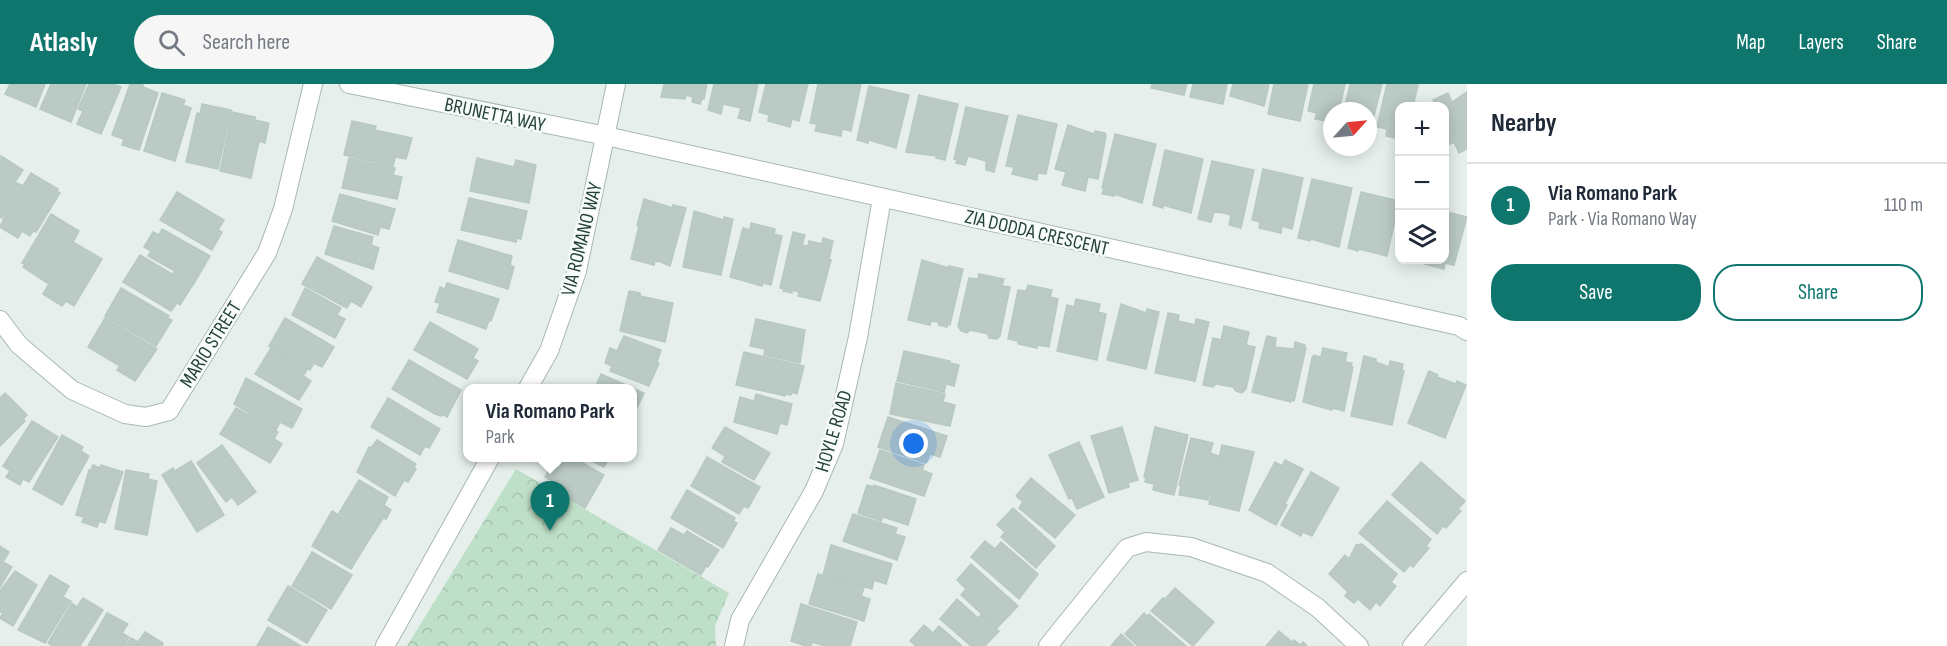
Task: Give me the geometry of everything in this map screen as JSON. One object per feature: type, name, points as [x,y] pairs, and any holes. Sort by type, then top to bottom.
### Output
[{"type":"street","name":"MARIO STREET","points":[[0,320],[19,345],[72,390],[125,414],[147,417],[169,411],[267,253],[283,209],[313,84]]},
{"type":"street","name":"BRUNETTA WAY","points":[[349,84],[606,136]]},
{"type":"street","name":"VIA ROMANO WAY","points":[[530,384],[549,351],[577,271],[616,84]]},
{"type":"street","name":"ZIA DODDA CRESCENT","points":[[606,136],[1459,326],[1467,331]]},
{"type":"street","name":"HOYLE ROAD","points":[[734,646],[740,620],[814,490],[834,444],[858,337],[882,198]]},
{"type":"street","points":[[385,646],[488,462]]},
{"type":"street","points":[[1048,646],[1127,548],[1146,542],[1191,547],[1267,573],[1318,608],[1359,646]]},
{"type":"street","points":[[1412,646],[1467,581]]},
{"type":"green space","points":[[516,469],[729,593],[715,626],[716,646],[407,646]]},
{"type":"building","points":[[10,84],[45,84],[36,107],[5,94]]},
{"type":"building","points":[[51,84],[86,84],[71,122],[40,109]]},
{"type":"building","points":[[89,84],[113,84],[121,87],[101,134],[77,124],[83,111],[78,109]]},
{"type":"building","points":[[130,84],[140,84],[158,93],[139,150],[122,145],[124,139],[112,135]]},
{"type":"building","points":[[664,84],[707,84],[704,99],[700,104],[692,102],[693,97],[686,95],[685,99],[661,97]]},
{"type":"building","points":[[714,84],[758,84],[750,121],[738,118],[741,108],[723,104],[721,114],[708,110]]},
{"type":"building","points":[[766,84],[808,84],[799,121],[792,119],[790,127],[768,121],[769,115],[759,112]]},
{"type":"building","points":[[818,84],[861,84],[851,131],[842,129],[841,136],[815,131],[817,124],[810,123]]},
{"type":"building","points":[[1152,84],[1187,84],[1184,95],[1151,88]]},
{"type":"building","points":[[1193,84],[1227,84],[1223,104],[1190,97]]},
{"type":"building","points":[[1233,84],[1269,84],[1264,106],[1230,96]]},
{"type":"building","points":[[1274,84],[1308,84],[1300,121],[1268,114]]},
{"type":"building","points":[[1314,84],[1345,84],[1341,102],[1323,102],[1323,120],[1315,119],[1317,113],[1308,111]]},
{"type":"building","points":[[1350,84],[1382,84],[1377,104],[1346,102]]},
{"type":"building","points":[[1387,84],[1418,85],[1414,102],[1395,102],[1395,138],[1386,136],[1387,129],[1377,127]]},
{"type":"building","points":[[869,86],[909,95],[896,148],[869,140],[868,143],[857,140]]},
{"type":"building","points":[[1467,92],[1467,149],[1459,153],[1454,142],[1449,144],[1449,102],[1434,102],[1433,100],[1448,93],[1452,102]]},
{"type":"building","points":[[162,93],[185,100],[183,105],[191,108],[175,161],[144,151]]},
{"type":"building","points":[[919,95],[958,104],[945,160],[936,158],[937,156],[906,152]]},
{"type":"building","points":[[202,104],[231,110],[218,169],[186,162],[197,113],[200,114]]},
{"type":"building","points":[[966,107],[1008,116],[994,172],[986,170],[986,161],[968,156],[965,165],[956,163],[957,160],[954,159]]},
{"type":"building","points":[[232,112],[269,123],[265,143],[259,141],[251,178],[220,171]]},
{"type":"building","points":[[1018,115],[1057,124],[1046,174],[1038,173],[1037,180],[1012,174],[1014,167],[1006,166]]},
{"type":"building","points":[[352,121],[376,126],[375,130],[412,138],[406,159],[395,157],[393,166],[344,155]]},
{"type":"building","points":[[1068,125],[1094,134],[1095,131],[1105,133],[1106,136],[1098,179],[1088,177],[1085,191],[1062,185],[1066,172],[1055,169]]},
{"type":"building","points":[[1115,134],[1156,144],[1142,203],[1114,194],[1114,196],[1102,194]]},
{"type":"building","points":[[1165,150],[1203,159],[1191,213],[1163,205],[1163,208],[1153,205]]},
{"type":"building","points":[[1,156],[23,170],[15,182],[23,186],[31,173],[58,189],[60,193],[36,232],[33,231],[30,236],[22,231],[18,238],[0,227],[7,212],[2,218],[0,217]]},
{"type":"building","points":[[349,158],[395,168],[393,175],[402,177],[397,199],[342,188]]},
{"type":"building","points":[[477,158],[514,167],[516,160],[536,165],[529,203],[470,191]]},
{"type":"building","points":[[1212,161],[1254,170],[1241,228],[1229,225],[1231,215],[1224,213],[1214,212],[1211,222],[1198,219]]},
{"type":"building","points":[[1263,169],[1303,178],[1292,229],[1282,226],[1281,233],[1259,228],[1260,222],[1252,220]]},
{"type":"building","points":[[1312,179],[1352,188],[1339,247],[1311,239],[1310,241],[1298,238]]},
{"type":"building","points":[[177,192],[224,220],[218,230],[222,232],[212,250],[160,220]]},
{"type":"building","points":[[1361,192],[1395,200],[1395,219],[1387,256],[1348,248]]},
{"type":"building","points":[[340,194],[395,209],[389,229],[380,227],[378,235],[332,221]]},
{"type":"building","points":[[469,198],[527,211],[521,239],[517,238],[516,242],[461,230]]},
{"type":"building","points":[[644,199],[673,208],[673,205],[686,208],[670,266],[661,262],[655,261],[654,265],[631,259]]},
{"type":"building","points":[[694,211],[724,220],[724,217],[733,219],[721,275],[683,267]]},
{"type":"building","points":[[1449,212],[1467,217],[1454,265],[1449,264]]},
{"type":"building","points":[[51,214],[79,231],[73,242],[102,259],[74,306],[66,301],[62,306],[43,294],[49,284],[23,267],[25,264],[22,263]]},
{"type":"building","points":[[751,223],[775,229],[774,234],[782,236],[771,285],[763,283],[762,286],[730,277],[743,228],[750,230]]},
{"type":"building","points":[[334,226],[373,237],[371,245],[379,248],[373,269],[325,254]]},
{"type":"building","points":[[162,229],[210,256],[193,285],[173,273],[175,271],[148,256],[151,251],[144,247],[153,232],[159,235]]},
{"type":"building","points":[[793,232],[805,235],[802,245],[808,246],[809,241],[822,244],[823,238],[833,241],[829,259],[831,260],[820,301],[798,296],[799,292],[792,290],[792,293],[780,288]]},
{"type":"building","points":[[458,240],[512,256],[510,265],[514,267],[508,289],[449,271]]},
{"type":"building","points":[[140,255],[192,286],[180,305],[177,303],[171,311],[123,282]]},
{"type":"building","points":[[317,257],[372,287],[361,307],[351,301],[347,308],[302,284]]},
{"type":"building","points":[[922,260],[949,268],[949,266],[963,269],[950,325],[948,324],[947,327],[939,325],[938,322],[931,321],[930,325],[908,320]]},
{"type":"building","points":[[1425,264],[1445,264],[1444,269]]},
{"type":"building","points":[[979,274],[1004,279],[1002,286],[1010,287],[1000,336],[997,339],[989,338],[988,334],[970,330],[967,333],[961,331],[958,326],[969,278],[978,279]]},
{"type":"building","points":[[447,283],[499,299],[486,329],[437,312],[440,303],[435,302],[440,287],[445,289]]},
{"type":"building","points":[[1028,285],[1052,290],[1050,297],[1058,299],[1049,347],[1037,345],[1037,348],[1018,344],[1018,341],[1008,339],[1018,290],[1026,291]]},
{"type":"building","points":[[121,288],[172,320],[156,346],[105,316]]},
{"type":"building","points":[[305,288],[341,308],[337,315],[345,319],[335,338],[292,315]]},
{"type":"building","points":[[629,291],[640,293],[640,296],[673,303],[665,342],[620,331]]},
{"type":"building","points":[[1076,299],[1100,304],[1098,312],[1106,314],[1097,360],[1057,351],[1067,305],[1074,307]]},
{"type":"building","points":[[1121,304],[1146,313],[1147,309],[1159,312],[1146,369],[1107,360]]},
{"type":"building","points":[[1168,313],[1179,315],[1178,321],[1195,325],[1196,319],[1209,322],[1195,381],[1155,373]]},
{"type":"building","points":[[105,318],[157,349],[135,381],[117,370],[120,366],[88,347]]},
{"type":"building","points":[[285,318],[334,347],[322,367],[314,363],[310,370],[269,346]]},
{"type":"building","points":[[756,319],[805,330],[800,363],[764,355],[765,349],[750,346]]},
{"type":"building","points":[[430,322],[478,349],[473,358],[478,361],[467,379],[414,350]]},
{"type":"building","points":[[1224,326],[1249,332],[1246,345],[1255,347],[1246,389],[1242,393],[1233,387],[1216,384],[1213,387],[1203,385],[1213,338],[1221,340]]},
{"type":"building","points":[[624,336],[661,350],[657,362],[659,363],[649,386],[610,371],[612,366],[605,363],[610,348],[617,351]]},
{"type":"building","points":[[1267,336],[1276,338],[1275,347],[1294,349],[1295,342],[1305,345],[1294,401],[1252,392]]},
{"type":"building","points":[[271,348],[307,370],[303,376],[311,381],[299,400],[255,374]]},
{"type":"building","points":[[1323,348],[1347,353],[1345,362],[1352,363],[1344,411],[1303,402],[1312,358],[1314,355],[1321,357]]},
{"type":"building","points":[[904,351],[959,365],[954,386],[946,384],[944,392],[897,381]]},
{"type":"building","points":[[744,352],[804,366],[797,394],[792,392],[791,395],[786,394],[785,396],[736,385]]},
{"type":"building","points":[[1364,356],[1376,359],[1376,362],[1389,367],[1390,361],[1403,364],[1402,370],[1404,371],[1392,425],[1351,416]]},
{"type":"building","points":[[409,360],[461,390],[447,417],[435,414],[392,389]]},
{"type":"building","points":[[1429,371],[1438,375],[1437,377],[1466,385],[1445,438],[1408,423]]},
{"type":"building","points":[[601,374],[624,384],[597,384]]},
{"type":"building","points":[[246,378],[302,409],[292,428],[280,422],[276,430],[234,404]]},
{"type":"building","points":[[896,383],[945,394],[943,402],[955,405],[950,426],[890,414]]},
{"type":"building","points":[[637,390],[644,393],[637,408]]},
{"type":"building","points":[[5,393],[27,415],[23,419],[25,421],[0,446],[0,398]]},
{"type":"building","points":[[756,394],[792,404],[787,425],[780,423],[777,434],[734,422],[740,397],[754,401]]},
{"type":"building","points":[[388,398],[440,429],[429,448],[425,446],[420,455],[371,427]]},
{"type":"building","points":[[236,408],[278,432],[274,439],[282,444],[270,463],[220,434]]},
{"type":"building","points":[[888,417],[947,436],[940,457],[930,454],[926,463],[878,447]]},
{"type":"building","points":[[32,421],[58,437],[29,482],[23,479],[20,485],[6,477],[10,471],[3,466]]},
{"type":"building","points":[[725,427],[770,453],[754,480],[722,462],[725,456],[712,448]]},
{"type":"building","points":[[1122,427],[1138,480],[1128,483],[1129,487],[1109,493],[1091,436]]},
{"type":"building","points":[[1155,427],[1188,435],[1174,495],[1153,490],[1154,484],[1145,482],[1146,477],[1144,477]]},
{"type":"building","points":[[62,435],[83,447],[81,451],[89,456],[62,505],[33,489]]},
{"type":"building","points":[[1191,438],[1213,443],[1210,453],[1219,456],[1208,500],[1179,495],[1181,485],[1179,485]]},
{"type":"building","points":[[377,440],[416,464],[414,468],[416,469],[408,482],[404,480],[395,496],[357,472],[369,447],[371,448]]},
{"type":"building","points":[[1079,442],[1104,497],[1077,509],[1072,498],[1069,499],[1049,455]]},
{"type":"building","points":[[222,445],[256,492],[238,505],[232,497],[226,502],[197,463]]},
{"type":"building","points":[[1222,445],[1254,452],[1239,511],[1209,504]]},
{"type":"building","points":[[880,450],[924,465],[922,470],[932,474],[924,496],[870,478]]},
{"type":"building","points":[[707,457],[760,487],[748,508],[744,506],[739,514],[691,486]]},
{"type":"building","points":[[1285,460],[1303,469],[1276,525],[1249,510],[1275,462],[1282,466]]},
{"type":"building","points":[[191,461],[224,515],[197,532],[162,475],[173,468],[175,471]]},
{"type":"building","points":[[563,462],[581,462],[604,475],[585,508],[548,487],[552,481],[545,477],[552,464],[559,468]]},
{"type":"building","points":[[594,462],[607,462],[604,467]]},
{"type":"building","points":[[1421,462],[1465,501],[1458,509],[1461,511],[1446,528],[1443,526],[1437,534],[1392,495]]},
{"type":"building","points":[[93,465],[100,468],[101,465],[123,472],[105,523],[99,521],[97,527],[82,522],[84,517],[76,515],[89,470]]},
{"type":"building","points":[[126,470],[149,474],[148,479],[157,481],[147,535],[115,529]]},
{"type":"building","points":[[1311,472],[1339,488],[1312,536],[1303,532],[1301,536],[1281,525]]},
{"type":"building","points":[[1031,478],[1075,515],[1055,538],[1019,508],[1023,502],[1016,496]]},
{"type":"building","points":[[359,480],[388,497],[384,505],[391,510],[373,534],[339,513]]},
{"type":"building","points":[[867,485],[874,487],[874,485],[916,499],[908,525],[883,517],[881,521],[858,513]]},
{"type":"building","points":[[687,490],[735,518],[733,521],[737,523],[723,548],[671,518]]},
{"type":"building","points":[[1387,501],[1431,539],[1426,546],[1429,548],[1413,567],[1410,565],[1404,572],[1359,533]]},
{"type":"building","points":[[1013,508],[1055,546],[1036,568],[1001,537],[1005,532],[997,525]]},
{"type":"building","points":[[332,511],[372,535],[351,569],[312,546]]},
{"type":"building","points":[[853,514],[897,528],[895,534],[905,537],[897,560],[843,541]]},
{"type":"building","points":[[671,528],[684,535],[687,531],[719,550],[701,575],[658,550]]},
{"type":"building","points":[[985,541],[995,549],[1001,542],[1038,574],[1019,599],[971,557]]},
{"type":"building","points":[[1362,544],[1397,574],[1391,582],[1396,586],[1380,606],[1376,602],[1370,610],[1358,599],[1354,603],[1345,596],[1348,592],[1329,574],[1345,555],[1349,559],[1356,545]]},
{"type":"building","points":[[831,545],[892,564],[886,584],[874,580],[872,589],[823,575]]},
{"type":"building","points":[[0,546],[9,552],[3,562],[12,567],[0,587]]},
{"type":"building","points":[[312,552],[352,575],[331,609],[292,586]]},
{"type":"building","points":[[971,564],[1018,606],[997,628],[961,595],[966,589],[957,580]]},
{"type":"building","points":[[15,571],[37,585],[13,626],[0,618],[3,613],[0,612],[0,591]]},
{"type":"building","points":[[818,574],[864,588],[861,596],[870,599],[864,621],[809,604]]},
{"type":"building","points":[[50,575],[69,586],[63,597],[71,601],[45,643],[18,630]]},
{"type":"building","points":[[288,586],[327,610],[307,643],[268,620]]},
{"type":"building","points":[[1175,588],[1214,622],[1193,646],[1151,611]]},
{"type":"building","points":[[83,598],[103,610],[80,646],[53,646],[48,643],[72,603],[77,607]]},
{"type":"building","points":[[957,599],[978,618],[981,615],[999,631],[985,646],[971,646],[940,619]]},
{"type":"building","points":[[801,604],[857,622],[850,646],[825,646],[812,642],[811,646],[806,646],[791,641]]},
{"type":"building","points":[[107,613],[128,624],[122,633],[129,637],[124,646],[88,646]]},
{"type":"building","points":[[1144,613],[1147,616],[1149,614],[1186,646],[1138,646],[1125,634]]},
{"type":"building","points":[[924,625],[933,633],[939,626],[962,646],[916,646],[910,641]]},
{"type":"building","points":[[268,627],[301,646],[257,646]]},
{"type":"building","points":[[1279,631],[1292,642],[1294,640],[1300,645],[1303,642],[1307,646],[1266,646]]},
{"type":"building","points":[[145,632],[163,643],[162,646],[126,646],[131,638],[138,642]]},
{"type":"building","points":[[1121,634],[1133,645],[1111,646]]},
{"type":"place","name":"Via Romano Park","points":[[550,531]]}]
